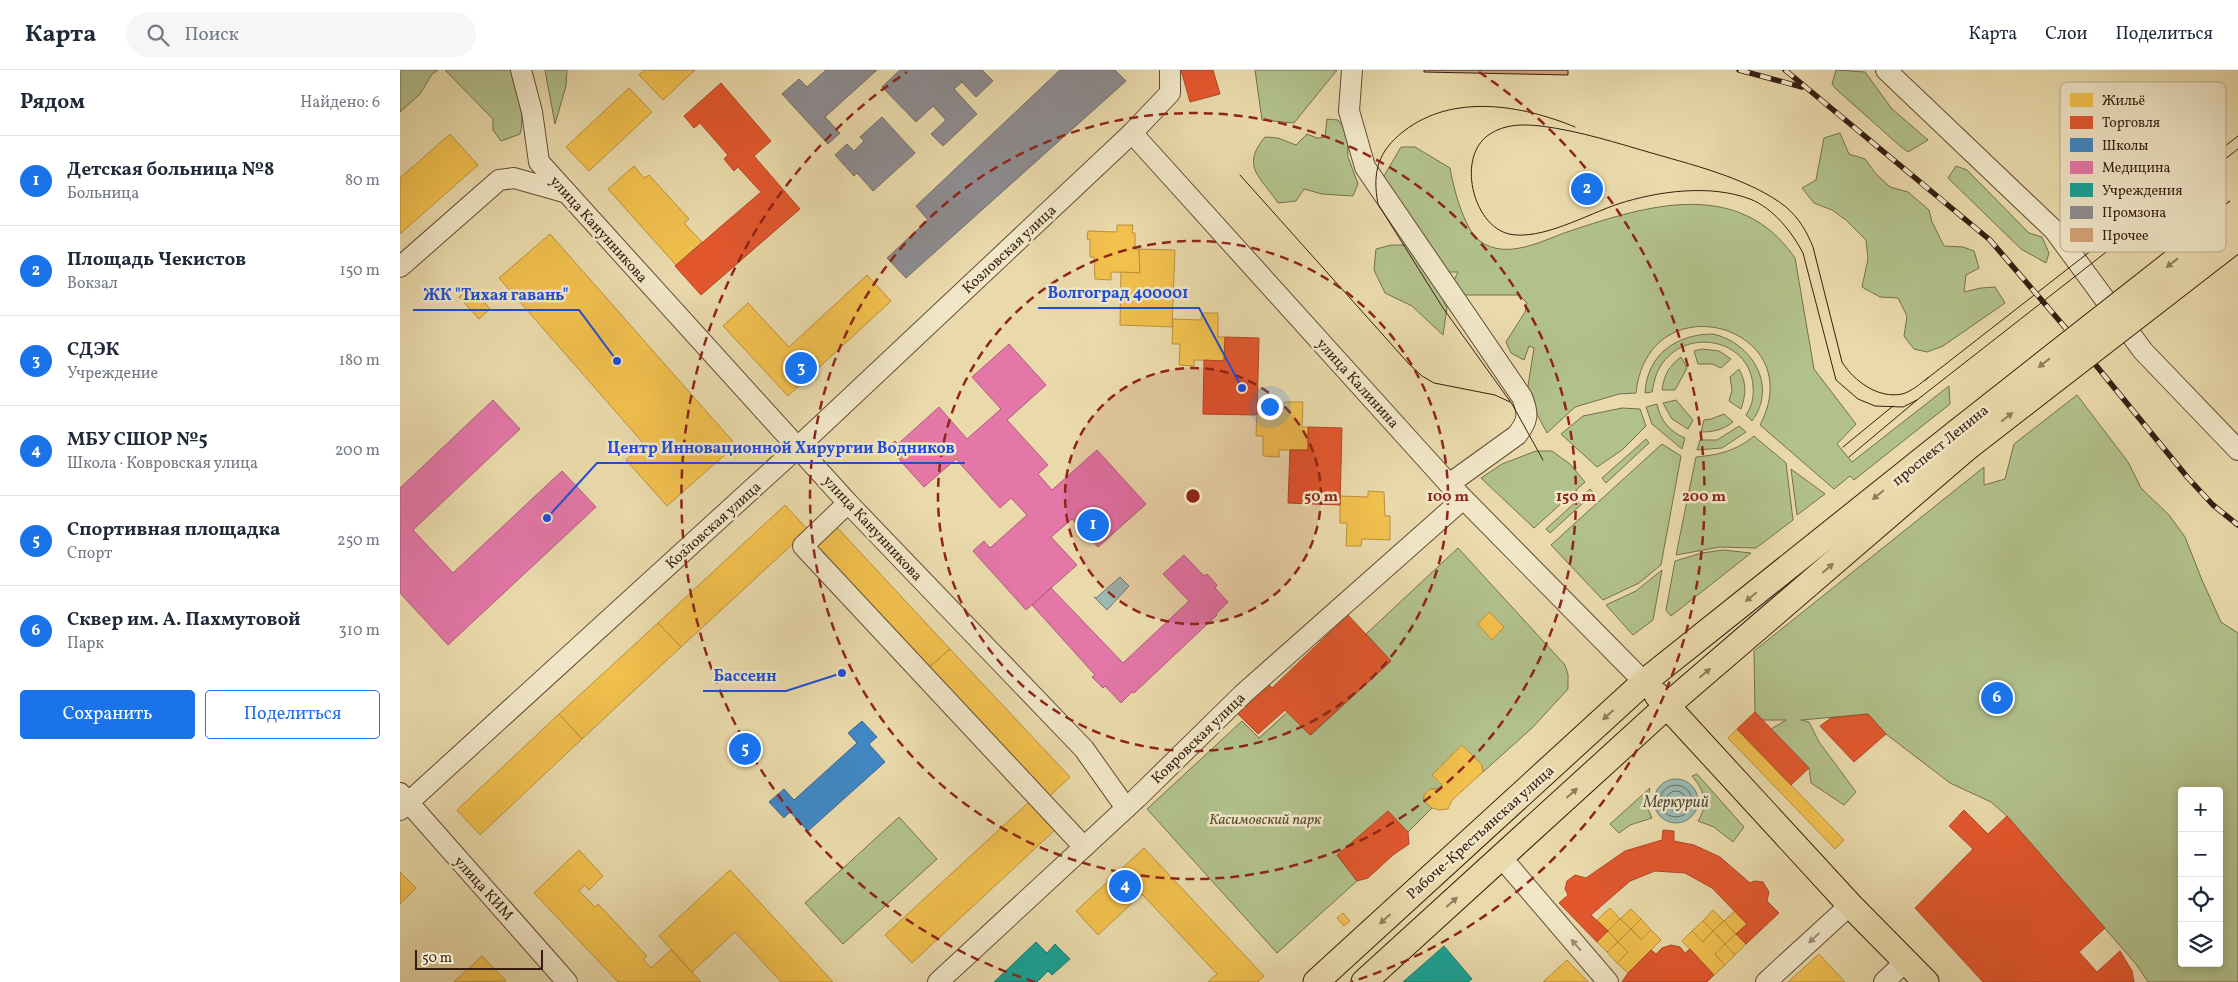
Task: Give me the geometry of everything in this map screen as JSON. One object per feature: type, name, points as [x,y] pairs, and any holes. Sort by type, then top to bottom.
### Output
[{"type":"main road","name":"проспект Ленина","points":[[2226,221],[2238,211]]},
{"type":"main road","name":"проспект Ленина","points":[[2226,247],[2238,238]]},
{"type":"main road","name":"проспект Ленина","points":[[1668,705],[1963,439],[2189,252]]},
{"type":"main road","name":"проспект Ленина","points":[[1644,682],[1963,439],[2219,252]]},
{"type":"main road","points":[[1644,682],[1668,705],[1850,905],[1926,982]]},
{"type":"main road","name":"Рабоче-Крестьянская улица","points":[[1316,982],[1644,682]]},
{"type":"main road","points":[[1364,982],[1668,705]]},
{"type":"street","name":"улица Канунникова","points":[[521,70],[532,112],[539,162],[848,503],[1084,748],[1126,808]]},
{"type":"street","points":[[1132,133],[1170,93],[1170,70]]},
{"type":"street","points":[[1352,70],[1350,111],[1364,167],[1522,397],[1527,409],[1525,425],[1517,434],[1449,484]]},
{"type":"street","points":[[1886,70],[2054,230],[2060,238]]},
{"type":"street","name":"Козловская улица","points":[[403,802],[797,448],[1132,133]]},
{"type":"street","name":"улица Калинина","points":[[1132,133],[1449,484],[1644,682]]},
{"type":"street","points":[[400,268],[499,180],[514,178],[567,193]]},
{"type":"street","points":[[2070,252],[2143,351],[2238,450]]},
{"type":"street","name":"Ковровская улица","points":[[938,982],[1126,808],[1243,694],[1463,499]]},
{"type":"street","points":[[848,503],[803,546],[1084,847]]},
{"type":"street","name":"улица КИМ","points":[[403,802],[567,982]]},
{"type":"street","points":[[1501,857],[1608,982]]},
{"type":"street","points":[[1766,982],[1850,905]]},
{"type":"street","points":[[1884,982],[1906,961]]},
{"type":"green space","points":[[400,70],[438,70],[432,74],[420,94],[400,112]]},
{"type":"green space","points":[[445,70],[510,70],[521,110],[522,126],[520,134],[501,141],[493,130],[493,119]]},
{"type":"green space","points":[[545,70],[567,70],[566,86],[555,124]]},
{"type":"green space","points":[[1255,70],[1337,70],[1294,123],[1262,120]]},
{"type":"green space","points":[[1836,70],[1865,72],[1892,109],[1928,140],[1908,152],[1900,146],[1836,89],[1832,84]]},
{"type":"green space","points":[[1327,119],[1338,120],[1347,133],[1348,157],[1358,184],[1353,196],[1322,194],[1304,189],[1296,201],[1278,203],[1256,171],[1254,156],[1258,147],[1265,137],[1278,138],[1296,145],[1307,134],[1317,138],[1325,137]]},
{"type":"green space","points":[[1840,133],[1849,154],[1865,159],[1876,174],[1890,187],[1908,192],[1929,210],[1932,222],[1944,246],[1963,247],[1974,251],[1979,268],[1966,275],[1964,292],[1995,287],[2005,303],[1943,346],[1927,352],[1914,349],[1904,336],[1907,316],[1898,298],[1880,297],[1862,287],[1868,259],[1866,240],[1846,220],[1832,210],[1814,203],[1802,188],[1816,180],[1824,138]]},
{"type":"green space","points":[[1401,147],[1415,147],[1450,168],[1464,218],[1474,235],[1491,247],[1513,249],[1525,247],[1600,221],[1630,213],[1691,204],[1720,207],[1747,216],[1772,233],[1795,258],[1814,369],[1856,424],[1837,444],[1852,462],[1949,386],[1950,404],[1854,480],[1850,476],[1834,489],[1760,425],[1770,391],[1764,362],[1747,341],[1722,329],[1694,327],[1668,336],[1647,358],[1636,393],[1619,394],[1575,407],[1547,433],[1529,399],[1528,386],[1534,348],[1529,346],[1524,360],[1511,353],[1506,342],[1525,312],[1527,303],[1519,295],[1463,295],[1453,282],[1458,272],[1446,272],[1385,192],[1384,176]]},
{"type":"green space","points":[[1956,166],[1967,170],[2029,233],[2042,237],[2049,253],[2046,263],[2021,249],[1948,178]]},
{"type":"green space","points":[[1391,245],[1409,245],[1433,279],[1447,308],[1443,335],[1412,306],[1385,293],[1374,270],[1376,249]]},
{"type":"green space","points":[[1713,334],[1739,346],[1757,368],[1761,380],[1762,394],[1759,408],[1752,421],[1746,415],[1751,405],[1753,394],[1749,370],[1741,357],[1729,348],[1714,343],[1699,342],[1684,346],[1671,354],[1658,370],[1652,392],[1645,393],[1651,367],[1666,349],[1676,342],[1687,338]]},
{"type":"green space","points":[[1702,349],[1719,351],[1731,359],[1721,368],[1712,364],[1698,364],[1694,351]]},
{"type":"green space","points":[[1681,357],[1687,368],[1675,390],[1662,390],[1668,371]]},
{"type":"green space","points":[[1739,369],[1745,389],[1741,409],[1729,401],[1732,390],[1730,377]]},
{"type":"green space","points":[[2077,395],[2128,462],[2141,488],[2169,515],[2185,537],[2221,622],[2238,633],[2238,982],[2148,982],[2136,964],[2007,816],[1991,802],[1950,783],[1886,734],[1868,714],[1801,720],[1809,722],[1819,742],[1856,792],[1844,805],[1811,783],[1809,768],[1771,729],[1786,720],[1762,720],[1755,713],[1754,651],[1984,467],[1984,485],[2005,479],[2014,444]]},
{"type":"green space","points":[[1676,400],[1693,420],[1688,429],[1672,419],[1663,403]]},
{"type":"green space","points":[[1657,404],[1666,425],[1685,438],[1682,449],[1652,424],[1646,407]]},
{"type":"green space","points":[[1622,408],[1640,409],[1646,426],[1622,450],[1597,467],[1561,434],[1583,416]]},
{"type":"green space","points":[[1724,414],[1733,422],[1718,430],[1701,432],[1704,420]]},
{"type":"green space","points":[[1739,426],[1746,432],[1722,448],[1697,450],[1700,440],[1717,440]]},
{"type":"green space","points":[[1754,436],[1786,463],[1793,520],[1756,548],[1720,547],[1676,555],[1696,457],[1726,451]]},
{"type":"green space","points":[[1646,439],[1649,443],[1606,483],[1602,478]]},
{"type":"green space","points":[[1662,444],[1681,456],[1661,565],[1639,583],[1603,600],[1551,545]]},
{"type":"green space","points":[[1536,451],[1552,451],[1570,464],[1585,482],[1534,528],[1481,478],[1502,464]]},
{"type":"green space","points":[[1791,469],[1825,494],[1797,515]]},
{"type":"green space","points":[[1590,489],[1594,493],[1550,533],[1546,529]]},
{"type":"green space","name":"Касимовский парк","points":[[1458,548],[1565,665],[1568,674],[1568,689],[1532,728],[1483,772],[1482,765],[1462,745],[1433,775],[1442,785],[1439,789],[1430,789],[1424,795],[1424,801],[1432,808],[1408,832],[1337,855],[1357,881],[1277,953],[1147,809],[1242,721],[1259,738],[1291,709],[1311,735],[1391,661],[1366,634]]},
{"type":"green space","points":[[1723,550],[1751,553],[1671,616],[1666,610],[1675,561],[1702,553]]},
{"type":"green space","points":[[1662,570],[1653,620],[1633,635],[1606,605],[1636,591]]},
{"type":"green space","points":[[1697,774],[1744,827],[1733,842],[1714,827],[1698,821],[1703,809],[1704,797],[1692,776]]},
{"type":"green space","points":[[1650,788],[1646,805],[1652,818],[1630,825],[1619,833],[1610,824]]},
{"type":"green space","points":[[899,817],[937,859],[843,944],[805,903]]},
{"type":"water","points":[[1120,577],[1129,586],[1107,610],[1094,597],[1096,598]]},
{"type":"water","name":"Меркурий","points":[[1676,779],[1688,783],[1694,789],[1698,801],[1694,813],[1688,819],[1676,823],[1664,819],[1658,813],[1654,801],[1658,789],[1664,783]]},
{"type":"building: Жильё","points":[[644,70],[695,70],[663,100],[639,75]]},
{"type":"building: Жильё","points":[[629,88],[652,112],[589,171],[566,147]]},
{"type":"building: Жильё","points":[[450,134],[478,165],[400,234],[400,178]]},
{"type":"building: Жильё","points":[[634,166],[644,178],[649,175],[689,219],[684,223],[702,242],[676,265],[608,189]]},
{"type":"building: Жильё","points":[[1117,225],[1133,225],[1132,233],[1135,233],[1135,249],[1139,249],[1140,273],[1111,272],[1111,280],[1095,279],[1094,257],[1090,257],[1090,240],[1087,239],[1088,231],[1117,232]]},
{"type":"building: Жильё","points":[[550,234],[736,445],[667,506],[626,460],[644,444],[499,278]]},
{"type":"building: Жильё","points":[[1139,249],[1175,250],[1172,327],[1120,325],[1121,272],[1140,273]]},
{"type":"building: Жильё","points":[[867,275],[891,301],[788,396],[723,326],[748,303],[789,347]]},
{"type":"building: Жильё","points":[[471,286],[490,309],[479,319],[459,297]]},
{"type":"building: Жильё","points":[[1202,313],[1218,313],[1218,337],[1225,337],[1224,361],[1194,360],[1194,366],[1179,365],[1180,344],[1172,344],[1173,319],[1201,320]]},
{"type":"building: Жильё","points":[[1284,402],[1303,402],[1302,427],[1308,427],[1308,450],[1279,450],[1279,457],[1263,456],[1263,436],[1256,436],[1257,408],[1284,409]]},
{"type":"building: Жильё","points":[[1368,491],[1384,492],[1385,516],[1390,516],[1390,540],[1362,539],[1361,546],[1346,546],[1347,523],[1340,523],[1340,496],[1368,497]]},
{"type":"building: Жильё","points":[[785,505],[808,530],[681,647],[658,623]]},
{"type":"building: Жильё","points":[[833,523],[950,649],[926,670],[801,536]]},
{"type":"building: Жильё","points":[[1489,612],[1504,627],[1492,640],[1478,624]]},
{"type":"building: Жильё","points":[[658,623],[681,647],[582,739],[559,714]]},
{"type":"building: Жильё","points":[[950,649],[1070,777],[1037,808],[926,670]]},
{"type":"building: Жильё","points":[[559,714],[582,739],[480,835],[457,810]]},
{"type":"building: Жильё","points":[[1737,729],[1844,840],[1835,849],[1728,738]]},
{"type":"building: Жильё","points":[[1462,745],[1482,765],[1483,772],[1452,800],[1448,809],[1439,810],[1432,808],[1424,801],[1424,795],[1430,789],[1439,789],[1442,785],[1432,775]]},
{"type":"building: Жильё","points":[[1030,801],[1056,829],[912,963],[885,935]]},
{"type":"building: Жильё","points":[[1144,848],[1264,976],[1258,982],[1208,982],[1217,974],[1142,894],[1098,935],[1076,911]]},
{"type":"building: Жильё","points":[[579,850],[603,876],[589,890],[585,885],[579,891],[595,907],[598,904],[647,956],[643,959],[651,968],[671,950],[701,982],[618,982],[534,893]]},
{"type":"building: Жильё","points":[[730,870],[833,982],[781,982],[735,932],[692,972],[659,936]]},
{"type":"building: Жильё","points":[[400,872],[416,888],[400,904]]},
{"type":"building: Жильё","points":[[1610,908],[1620,919],[1608,931],[1597,920]]},
{"type":"building: Жильё","points":[[1631,909],[1641,919],[1631,929],[1620,919]]},
{"type":"building: Жильё","points":[[1713,910],[1724,921],[1713,931],[1703,921]]},
{"type":"building: Жильё","points":[[1735,911],[1747,924],[1736,934],[1724,921]]},
{"type":"building: Жильё","points":[[1343,913],[1350,921],[1344,926],[1337,918]]},
{"type":"building: Жильё","points":[[1620,919],[1631,929],[1618,942],[1608,931]]},
{"type":"building: Жильё","points":[[1641,919],[1651,930],[1641,940],[1631,929]]},
{"type":"building: Жильё","points":[[1703,921],[1713,931],[1703,942],[1692,931]]},
{"type":"building: Жильё","points":[[1724,921],[1736,934],[1725,944],[1713,931]]},
{"type":"building: Жильё","points":[[1631,929],[1641,940],[1651,930],[1661,940],[1628,973],[1617,963],[1628,952],[1618,942]]},
{"type":"building: Жильё","points":[[1608,931],[1618,942],[1607,952],[1597,942]]},
{"type":"building: Жильё","points":[[1692,931],[1703,942],[1713,931],[1725,944],[1715,954],[1725,965],[1714,975],[1682,941]]},
{"type":"building: Жильё","points":[[1736,934],[1746,944],[1735,955],[1725,944]]},
{"type":"building: Жильё","points":[[1618,942],[1628,952],[1617,963],[1607,952]]},
{"type":"building: Жильё","points":[[1725,944],[1735,955],[1725,965],[1715,954]]},
{"type":"building: Жильё","points":[[1819,954],[1845,982],[1788,982]]},
{"type":"building: Жильё","points":[[482,956],[506,981],[454,982]]},
{"type":"building: Жильё","points":[[1567,960],[1588,982],[1543,982]]},
{"type":"building: Торговля","points":[[1181,70],[1213,70],[1220,94],[1190,102]]},
{"type":"building: Торговля","points":[[721,83],[771,141],[754,156],[800,209],[701,295],[675,266],[761,192],[738,167],[734,171],[724,159],[728,155],[700,123],[694,128],[684,116]]},
{"type":"building: Торговля","points":[[1225,337],[1259,338],[1257,415],[1203,414],[1204,360],[1224,361]]},
{"type":"building: Торговля","points":[[1308,427],[1342,428],[1340,505],[1288,503],[1290,450],[1308,450]]},
{"type":"building: Торговля","points":[[1348,615],[1391,661],[1310,735],[1285,710],[1258,734],[1236,712],[1267,682],[1272,688]]},
{"type":"building: Торговля","points":[[1755,712],[1809,768],[1791,785],[1737,729]]},
{"type":"building: Торговля","points":[[1868,714],[1886,734],[1854,762],[1820,726],[1831,718]]},
{"type":"building: Торговля","points":[[1964,810],[1988,834],[2007,816],[2105,928],[2079,952],[2097,972],[2120,951],[2132,971],[2134,982],[1983,982],[1915,908],[1973,849],[1949,826]]},
{"type":"building: Торговля","points":[[1388,811],[1408,832],[1409,844],[1393,855],[1368,878],[1357,881],[1337,855]]},
{"type":"building: Торговля","name":"Меркурий","points":[[1663,830],[1674,831],[1674,841],[1694,845],[1720,857],[1750,883],[1754,881],[1763,882],[1769,892],[1767,901],[1779,913],[1746,944],[1736,934],[1747,924],[1712,888],[1685,873],[1655,871],[1630,881],[1591,915],[1608,931],[1597,942],[1559,903],[1568,895],[1565,889],[1567,881],[1575,875],[1586,878],[1625,851],[1662,840]]},
{"type":"building: Торговля","points":[[1671,945],[1680,947],[1685,953],[1690,949],[1714,975],[1707,982],[1622,982],[1628,973],[1651,950],[1656,954],[1662,948]]},
{"type":"building: Школы","points":[[862,721],[877,737],[869,744],[885,762],[808,831],[790,812],[784,818],[769,802],[784,789],[794,800],[857,743],[848,733]]},
{"type":"building: Медицина","points":[[1009,344],[1046,385],[1007,420],[1048,465],[1038,474],[1052,490],[1097,450],[1146,504],[1098,547],[1072,519],[1051,537],[1077,565],[1026,610],[973,551],[984,541],[990,548],[1027,515],[1011,498],[1000,508],[956,459],[924,487],[888,447],[895,441],[898,444],[939,407],[967,439],[1001,409],[972,377]]},
{"type":"building: Медицина","points":[[493,400],[520,429],[413,530],[453,573],[562,471],[596,507],[448,645],[400,593],[400,488]]},
{"type":"building: Медицина","points":[[1184,555],[1204,576],[1207,574],[1217,585],[1215,588],[1228,602],[1217,615],[1121,703],[1105,686],[1103,688],[1092,677],[1095,675],[1032,605],[1051,588],[1123,663],[1189,601],[1163,574]]},
{"type":"building: Учреждения","points":[[1036,942],[1047,953],[1055,944],[1070,959],[1052,975],[1048,971],[1037,982],[994,982]]},
{"type":"building: Учреждения","points":[[1444,946],[1472,979],[1468,982],[1403,982]]},
{"type":"building: Промзона","points":[[826,70],[877,70],[825,117],[840,133],[828,144],[782,94],[799,79],[807,87]]},
{"type":"building: Промзона","points":[[900,70],[982,70],[993,81],[976,97],[962,82],[954,89],[977,114],[943,146],[931,134],[946,120],[933,106],[916,122],[882,87]]},
{"type":"building: Промзона","points":[[1060,70],[1115,70],[1126,81],[906,278],[887,258],[928,220],[916,206]]},
{"type":"building: Промзона","points":[[882,117],[915,153],[873,191],[857,173],[854,176],[835,155],[847,144],[854,151],[864,141],[860,137]]},
{"type":"building: Прочее","points":[[1424,70],[1568,70],[1568,75],[1424,72]]},
{"type":"tram line","points":[[1543,460],[1512,404],[1443,308],[1378,204],[1376,182],[1379,163],[1388,146],[1404,131],[1423,119],[1444,111],[1488,106],[1533,113],[1575,127]]},
{"type":"tram line","points":[[1917,400],[1903,407],[1875,406],[1858,399],[1836,380],[1803,253],[1781,222],[1758,203],[1734,194],[1718,192],[1684,191],[1667,193],[1634,199],[1535,234],[1509,234],[1496,228],[1486,218],[1478,204],[1473,189],[1471,172],[1473,157],[1480,144],[1490,134],[1502,128],[1528,125],[1541,126],[1598,138],[1688,164],[1723,175],[1757,189],[1791,211],[1808,236],[1813,247],[1842,362],[1853,376],[1876,391],[1893,395],[1909,391],[1929,377]]},
{"type":"tram line","points":[[2226,145],[2238,136]]},
{"type":"tram line","points":[[2226,158],[2238,149]]},
{"type":"tram line","points":[[1240,175],[1409,364],[1422,376],[1434,383],[1495,395],[1510,402]]},
{"type":"tram line","points":[[1924,381],[2089,252]]},
{"type":"tram line","points":[[1849,457],[1917,400],[2106,252]]},
{"type":"tram line","points":[[1843,447],[1893,406]]},
{"type":"railway","points":[[1739,70],[1802,87]]},
{"type":"railway","points":[[1785,70],[1990,240],[2063,325],[2188,478],[2213,505],[2238,525]]},
{"type":"place","name":"Площадь Чекистов","points":[[1587,189]]},
{"type":"place","name":"ЖК \"Тихая гавань\"","points":[[617,361]]},
{"type":"place","name":"СДЭК","points":[[801,368]]},
{"type":"place","name":"Волгоград 400001","points":[[1242,388]]},
{"type":"place","name":"Центр Инновационной Хирургии Водников","points":[[547,518]]},
{"type":"place","name":"Детская больница №8","points":[[1093,525]]},
{"type":"place","name":"Бассеин","points":[[842,673]]},
{"type":"place","name":"Сквер им. А. Пахмутовой","points":[[1997,698]]},
{"type":"place","name":"Спортивная площадка","points":[[745,749]]},
{"type":"place","name":"МБУ СШОР №5","points":[[1125,886]]}]
